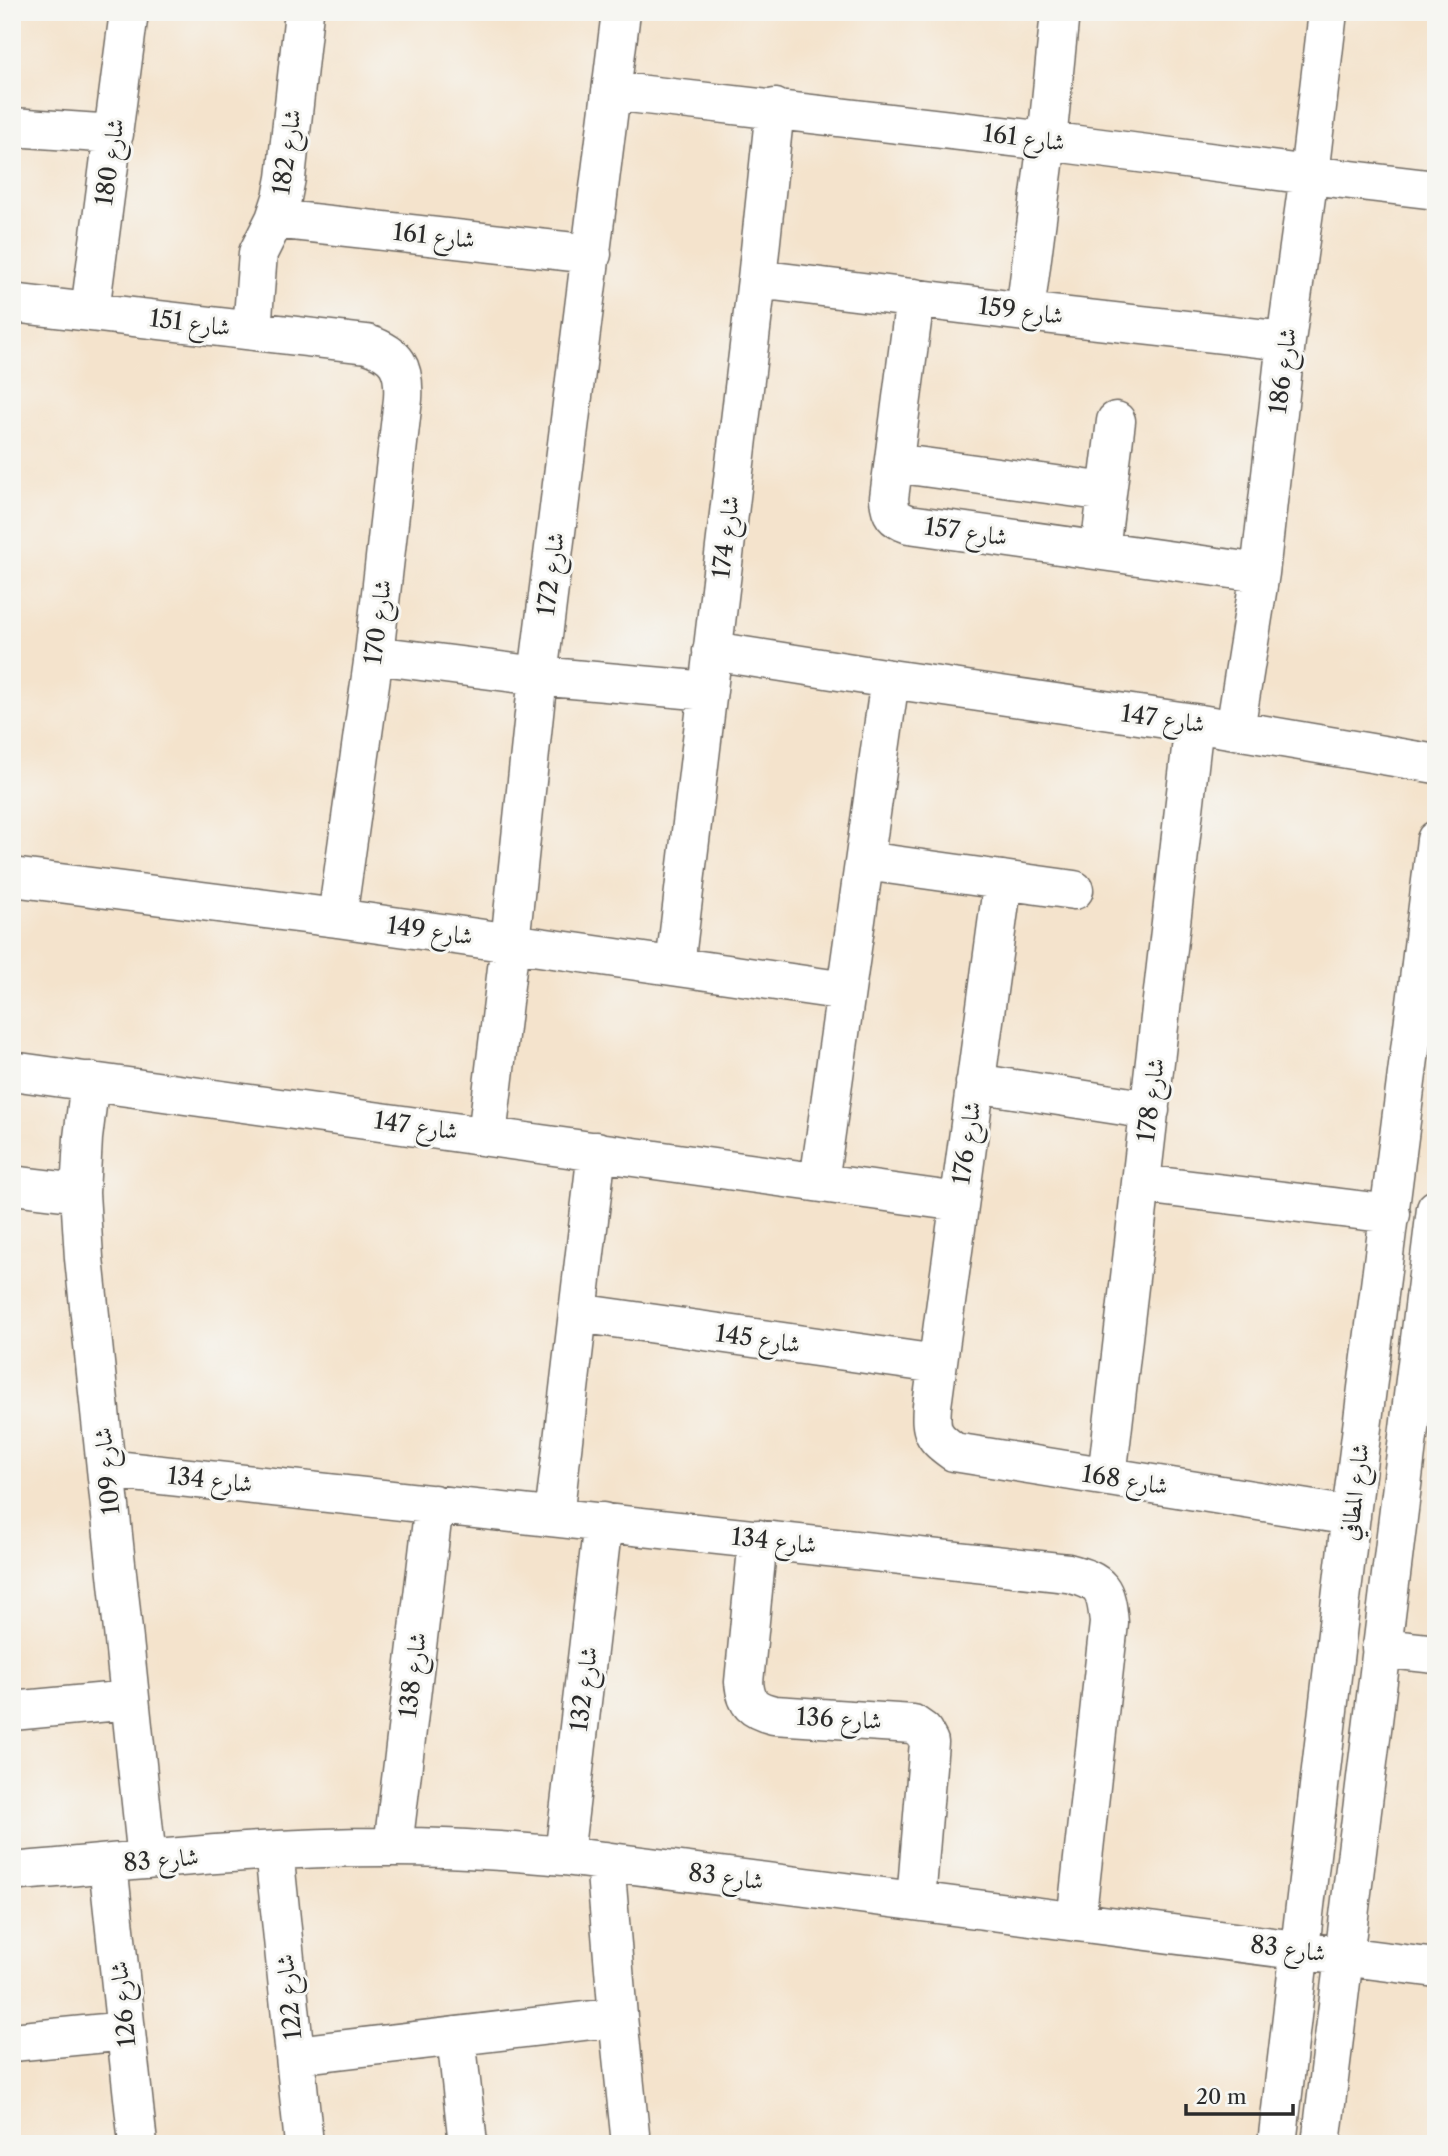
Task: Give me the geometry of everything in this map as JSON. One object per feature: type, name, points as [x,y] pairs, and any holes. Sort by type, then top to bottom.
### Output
[{"type":"street","name":"شارع 180","points":[[90,311],[129,12]]},
{"type":"street","name":"شارع 182","points":[[251,330],[258,253],[275,219],[286,178],[304,12]]},
{"type":"street","name":"شارع 172","points":[[487,1136],[538,676],[621,12]]},
{"type":"street","points":[[1025,312],[1060,12]]},
{"type":"street","name":"شارع 186","points":[[1235,730],[1260,573],[1286,341],[1328,12]]},
{"type":"street","name":"شارع 161","points":[[611,91],[775,108],[1436,190]]},
{"type":"street","name":"شارع 174","points":[[675,966],[775,108]]},
{"type":"street","points":[[12,127],[114,134]]},
{"type":"street","name":"شارع 161","points":[[275,219],[592,254]]},
{"type":"street","name":"شارع 159","points":[[757,279],[1286,341]]},
{"type":"street","name":"شارع 157","points":[[915,298],[889,498],[890,510],[897,520],[909,524],[1260,573]]},
{"type":"street","name":"شارع 151","points":[[12,303],[367,344]]},
{"type":"street","name":"شارع 170","points":[[337,918],[374,655],[404,380],[398,362],[384,350],[367,344]]},
{"type":"street","points":[[1100,550],[1116,421]]},
{"type":"street","points":[[894,463],[1107,492]]},
{"type":"street","name":"شارع 147","points":[[712,651],[1194,723],[1436,764]]},
{"type":"street","points":[[374,655],[538,676],[708,691]]},
{"type":"street","points":[[819,1181],[890,679]]},
{"type":"street","name":"شارع 178","points":[[1107,1477],[1194,723]]},
{"type":"street","name":"شارع المطافي","points":[[1276,2144],[1436,840]]},
{"type":"street","points":[[865,862],[1074,890]]},
{"type":"street","name":"شارع 149","points":[[12,877],[337,918],[846,991]]},
{"type":"street","name":"شارع 176","points":[[932,1406],[1003,880]]},
{"type":"street","name":"شارع 147","points":[[12,1071],[959,1202]]},
{"type":"street","name":"شارع 109","points":[[90,1082],[80,1193],[84,1258],[147,1860]]},
{"type":"street","points":[[975,1083],[1150,1110]]},
{"type":"street","points":[[554,1517],[597,1151]]},
{"type":"street","points":[[1142,1184],[1391,1214]]},
{"type":"street","points":[[12,1185],[80,1193]]},
{"type":"street","name":"شارع المطافي","points":[[1321,2144],[1381,1648],[1424,1395],[1436,1209]]},
{"type":"street","name":"شارع 145","points":[[578,1313],[937,1364]]},
{"type":"street","points":[[1368,1388],[1424,1395]]},
{"type":"street","name":"شارع 168","points":[[932,1406],[931,1424],[939,1441],[954,1452],[1351,1516]]},
{"type":"street","name":"شارع 134","points":[[106,1469],[1068,1573],[1092,1579],[1107,1598],[1109,1623],[1076,1922]]},
{"type":"street","name":"شارع 138","points":[[393,1847],[434,1504]]},
{"type":"street","name":"شارع 132","points":[[564,1856],[603,1522]]},
{"type":"street","name":"شارع 136","points":[[758,1539],[744,1682],[745,1694],[751,1705],[761,1712],[774,1715],[913,1724],[923,1731],[929,1742],[916,1901]]},
{"type":"street","points":[[1381,1648],[1436,1654]]},
{"type":"street","points":[[12,1711],[131,1700]]},
{"type":"street","name":"شارع 83","points":[[12,1872],[274,1851],[393,1847],[478,1849],[606,1861],[1436,1968]]},
{"type":"street","name":"شارع 122","points":[[274,1851],[304,2144]]},
{"type":"street","points":[[606,1861],[631,2144]]},
{"type":"street","name":"شارع 126","points":[[108,1864],[138,2144]]},
{"type":"street","points":[[295,2055],[618,2017]]},
{"type":"street","points":[[12,2042],[126,2031]]},
{"type":"street","points":[[456,2036],[468,2144]]}]
